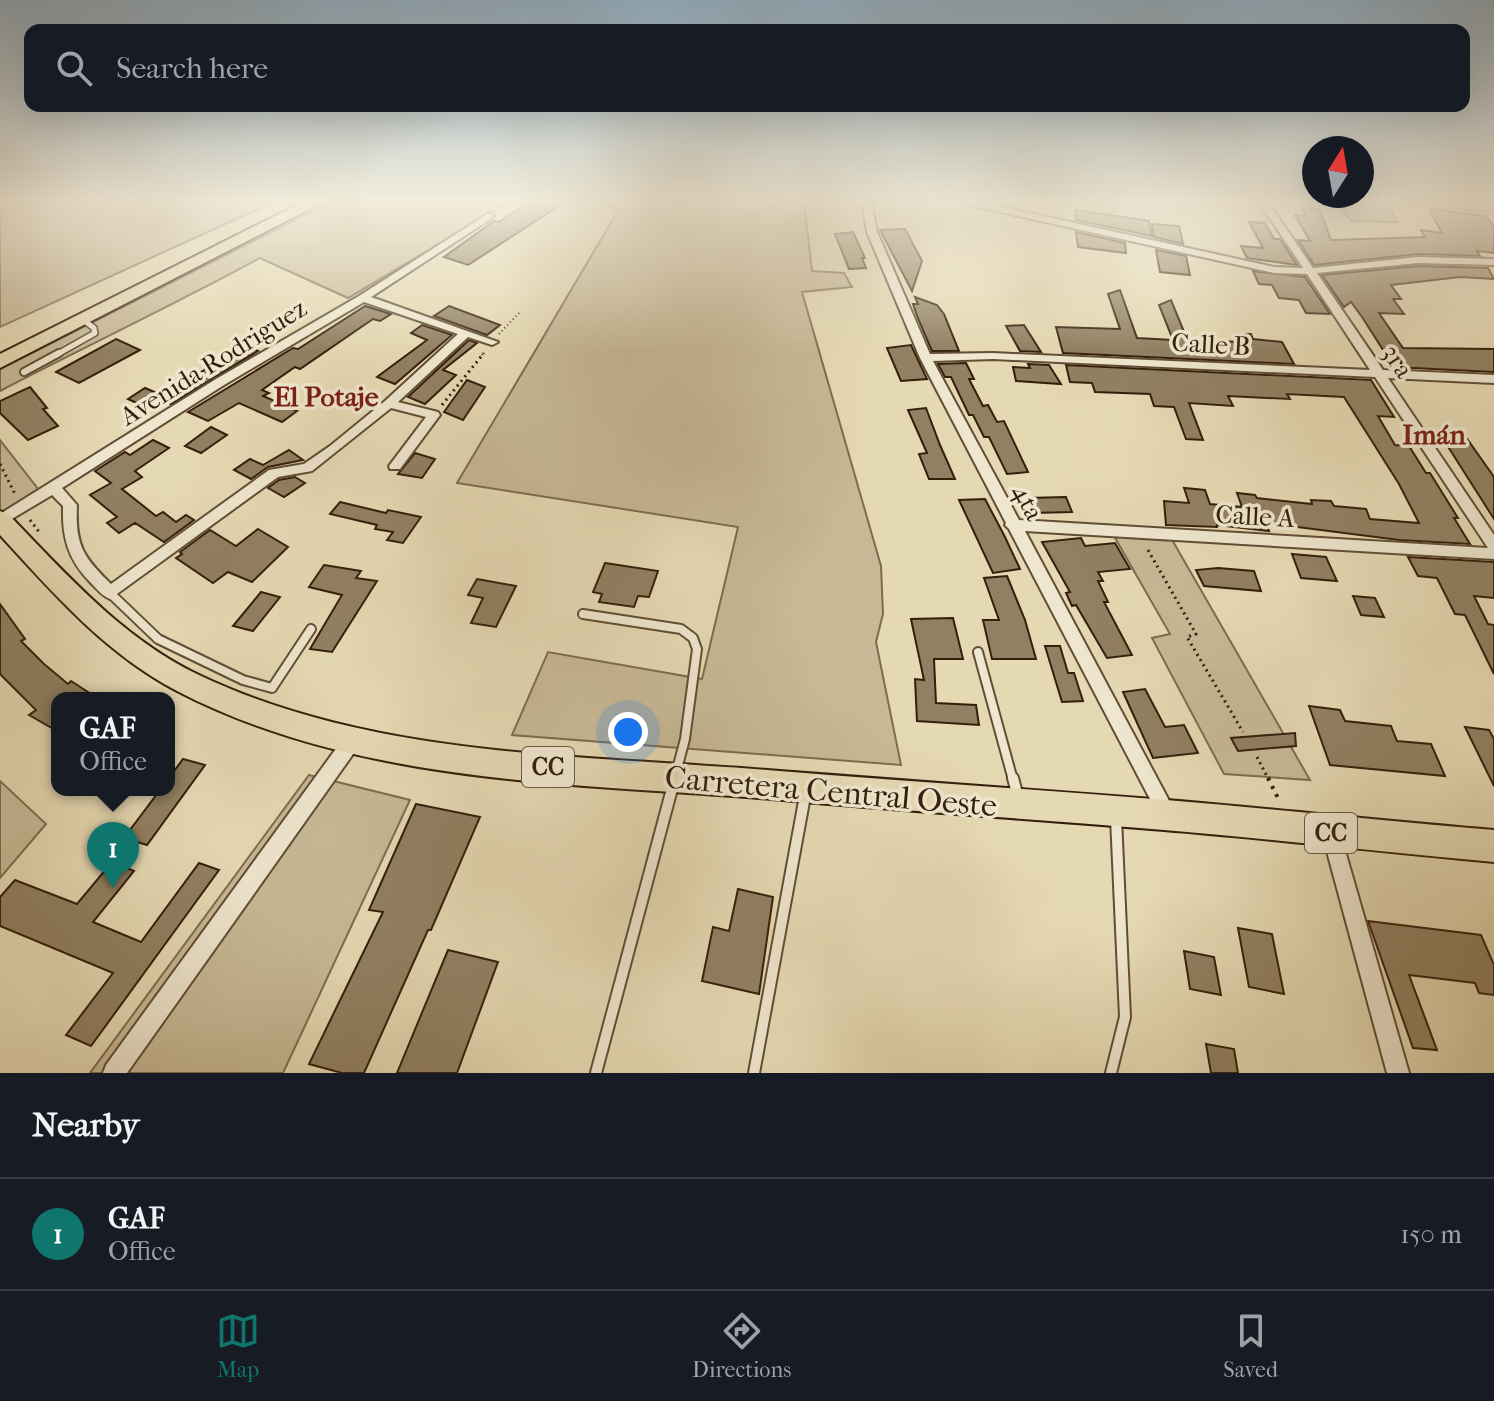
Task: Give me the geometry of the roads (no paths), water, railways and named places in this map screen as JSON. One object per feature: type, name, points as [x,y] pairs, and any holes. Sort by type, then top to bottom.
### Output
[{"type":"main road","points":[[4,353],[196,252]]},
{"type":"main road","points":[[4,353],[82,319],[215,252]]},
{"type":"main road","name":"Carretera Central Oeste","points":[[7,516],[91,615],[140,656],[228,700],[352,741],[457,758],[1494,846]]},
{"type":"street","name":"Avenida Rodriguez","points":[[7,516],[434,252]]},
{"type":"street","name":"4ta","points":[[881,252],[926,358],[1168,816]]},
{"type":"street","points":[[1187,252],[1239,264],[1314,273],[1395,261],[1465,259],[1494,262]]},
{"type":"street","name":"3ra","points":[[1299,252],[1494,546]]},
{"type":"street","points":[[363,298],[492,342]]},
{"type":"street","points":[[52,487],[70,505],[68,528],[73,555],[110,593],[274,473],[307,468],[389,404],[466,333]]},
{"type":"street","name":"Calle B","points":[[926,358],[993,356],[1494,379]]},
{"type":"street","points":[[389,404],[434,415],[395,466]]},
{"type":"street","name":"Calle A","points":[[1012,525],[1494,554]]},
{"type":"street","points":[[114,1073],[352,741]]},
{"type":"street","points":[[1331,833],[1398,1073]]},
{"type":"lane","points":[[24,372],[95,333],[94,328],[82,319]]},
{"type":"lane","points":[[110,593],[158,639],[243,680],[272,688],[311,629]]},
{"type":"lane","points":[[583,614],[681,629],[693,638],[697,649],[685,739],[596,1073]]},
{"type":"lane","points":[[978,652],[1020,807]]},
{"type":"lane","points":[[754,1073],[806,788]]},
{"type":"lane","points":[[1111,1073],[1125,1017],[1116,812]]},
{"type":"place","name":"GAF","points":[[113,888]]},
{"type":"district","name":"El Potaje","points":[[326,396]]},
{"type":"district","name":"Imán","points":[[1434,434]]}]
